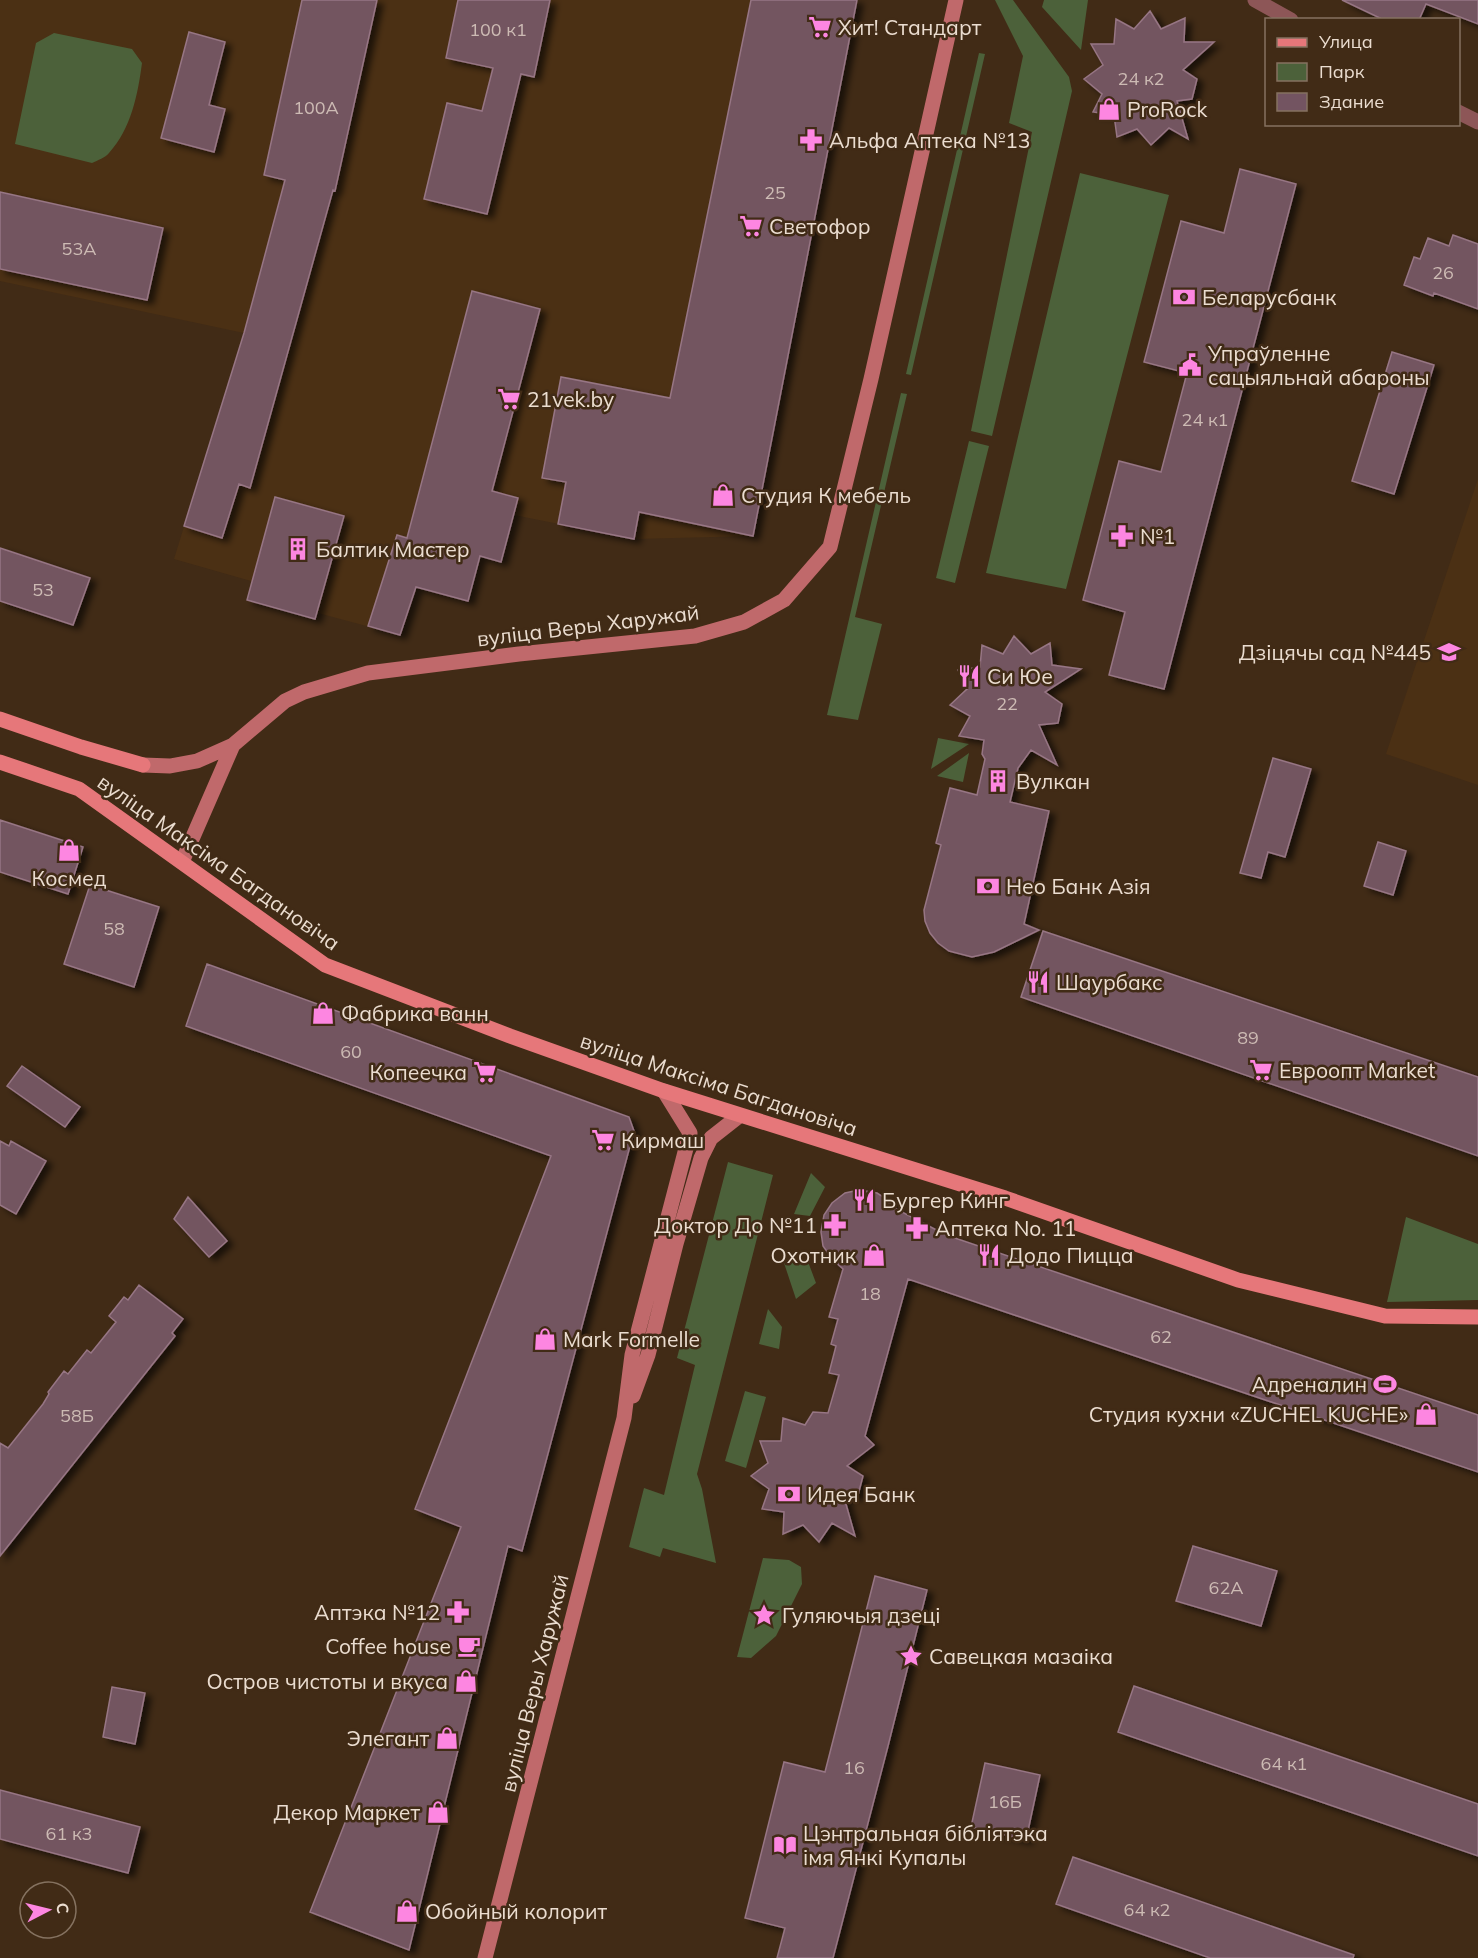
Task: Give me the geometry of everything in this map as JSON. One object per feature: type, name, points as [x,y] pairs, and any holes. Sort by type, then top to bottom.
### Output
[{"type":"main road","name":"вуліца Веры Харужай","points":[[143,765],[170,766],[197,761],[233,745],[285,701],[304,692],[368,672],[695,636],[744,622],[784,600],[830,547],[878,349],[956,0]]},
{"type":"main road","name":"вуліца Максіма Багдановіча","points":[[0,719],[81,747],[143,765]]},
{"type":"main road","points":[[182,862],[233,745]]},
{"type":"main road","name":"вуліца Максіма Багдановіча","points":[[0,762],[79,789],[325,965],[664,1091],[1005,1197],[1238,1280],[1385,1316],[1478,1317]]},
{"type":"main road","name":"вуліца Веры Харужай","points":[[624,1418],[632,1355],[690,1133],[664,1091]]},
{"type":"main road","name":"вуліца Веры Харужай","points":[[485,1958],[624,1418],[648,1355],[701,1158],[711,1138],[739,1116]]},
{"type":"street","points":[[1255,0],[1287,18]]},
{"type":"street","points":[[1460,113],[1478,122]]},
{"type":"shaded area","points":[[0,0],[857,0],[753,536],[634,539],[514,515],[501,562],[480,557],[416,587],[400,635],[318,613],[315,619],[247,600],[251,581],[174,559],[244,333],[0,281]]},
{"type":"shaded area","name":"Дзіцячы сад №445","points":[[1478,479],[1478,785],[1386,754]]},
{"type":"green space","points":[[995,0],[1013,0],[1069,77],[1072,91],[992,436],[971,431],[1032,132],[1009,123],[1023,56]]},
{"type":"green space","points":[[1044,0],[1088,0],[1081,50],[1042,7]]},
{"type":"green space","points":[[54,33],[132,49],[142,63],[136,99],[123,133],[107,155],[92,163],[15,144],[36,43]]},
{"type":"green space","points":[[979,53],[985,54],[911,375],[906,374]]},
{"type":"green space","points":[[1080,173],[1169,195],[1066,589],[986,573]]},
{"type":"green space","points":[[901,393],[907,394],[855,617],[882,624],[858,720],[827,715]]},
{"type":"green space","points":[[969,441],[989,446],[955,583],[936,578]]},
{"type":"green space","points":[[938,738],[969,744],[931,769]]},
{"type":"green space","points":[[969,753],[963,782],[937,776]]},
{"type":"green space","points":[[728,1162],[773,1175],[697,1474],[716,1563],[663,1548],[660,1557],[629,1547],[644,1488],[664,1495],[695,1365],[677,1358]]},
{"type":"green space","points":[[811,1173],[825,1187],[810,1216],[794,1214]]},
{"type":"green space","points":[[1406,1217],[1478,1244],[1478,1300],[1387,1302]]},
{"type":"green space","points":[[807,1259],[816,1283],[796,1299],[783,1260]]},
{"type":"green space","points":[[768,1309],[782,1327],[779,1349],[759,1344]]},
{"type":"green space","points":[[745,1391],[766,1397],[746,1468],[725,1461]]},
{"type":"green space","points":[[763,1558],[789,1560],[801,1567],[802,1584],[776,1636],[751,1658],[737,1657]]},
{"type":"building","points":[[302,0],[377,0],[335,191],[333,190],[250,488],[239,484],[222,538],[184,526],[244,333],[285,180],[264,175]]},
{"type":"building","points":[[458,0],[550,0],[534,77],[521,74],[487,214],[424,199],[447,103],[482,111],[493,68],[446,58]]},
{"type":"building","points":[[751,0],[857,0],[753,536],[639,512],[634,539],[558,524],[566,482],[542,478],[561,377],[670,398]]},
{"type":"building","points":[[1342,0],[1478,0],[1478,24],[1426,4],[1420,18],[1380,18]]},
{"type":"building","points":[[1150,11],[1161,29],[1185,18],[1184,42],[1214,42],[1183,70],[1197,79],[1192,99],[1177,101],[1188,139],[1169,128],[1151,145],[1137,129],[1117,137],[1114,115],[1093,112],[1102,94],[1084,79],[1103,65],[1091,44],[1114,44],[1116,19],[1134,29]]},
{"type":"building","points":[[189,32],[225,42],[209,105],[225,109],[214,152],[161,138]]},
{"type":"building","points":[[1240,169],[1296,184],[1164,689],[1109,675],[1125,612],[1083,600],[1119,461],[1161,472],[1187,373],[1144,362],[1181,221],[1224,233]]},
{"type":"building","points":[[0,192],[163,228],[147,300],[0,269]]},
{"type":"building","points":[[1453,235],[1478,244],[1478,309],[1404,285],[1414,257],[1420,259],[1428,238],[1449,246]]},
{"type":"building","points":[[472,291],[540,309],[492,491],[518,498],[501,562],[480,556],[468,601],[416,587],[400,635],[368,626],[397,535],[407,538]]},
{"type":"building","points":[[1392,352],[1434,365],[1394,494],[1352,481]]},
{"type":"building","name":"Балтик Мастер","points":[[275,497],[344,516],[315,619],[247,600]]},
{"type":"building","points":[[0,548],[90,578],[73,625],[0,601]]},
{"type":"building","points":[[1014,636],[1031,654],[1050,643],[1052,665],[1081,669],[1045,692],[1062,704],[1058,723],[1039,725],[1057,765],[1031,750],[1018,768],[1010,802],[1049,811],[1024,924],[1039,930],[994,952],[972,957],[949,951],[938,943],[930,933],[925,921],[924,910],[941,845],[936,843],[950,788],[977,795],[985,759],[982,754],[984,740],[959,736],[970,716],[950,705],[968,688],[958,670],[980,667],[982,645],[1003,654]]},
{"type":"building","points":[[1273,758],[1311,769],[1285,857],[1268,852],[1261,878],[1240,873]]},
{"type":"building","points":[[0,820],[83,847],[68,894],[0,872]]},
{"type":"building","points":[[1378,842],[1406,851],[1393,895],[1364,886]]},
{"type":"building","points":[[90,885],[159,907],[134,987],[64,964]]},
{"type":"building","points":[[1043,931],[1478,1077],[1478,1156],[1021,997]]},
{"type":"building","points":[[207,964],[629,1117],[634,1131],[522,1551],[508,1546],[409,1950],[310,1912],[461,1527],[415,1509],[551,1156],[186,1026]]},
{"type":"building","points":[[22,1066],[80,1107],[65,1127],[7,1086]]},
{"type":"building","points":[[0,1141],[9,1146],[11,1141],[46,1161],[16,1214],[0,1205]]},
{"type":"building","points":[[859,1190],[877,1193],[896,1209],[946,1235],[1478,1415],[1478,1472],[908,1279],[865,1436],[874,1445],[847,1466],[863,1476],[858,1495],[844,1497],[855,1536],[832,1523],[819,1542],[803,1525],[783,1534],[784,1512],[762,1509],[769,1489],[751,1476],[768,1463],[760,1441],[781,1441],[783,1418],[805,1425],[813,1412],[828,1413],[839,1375],[829,1373],[836,1346],[831,1344],[838,1319],[829,1317],[843,1269],[823,1246],[821,1232],[824,1215],[832,1203],[845,1193]]},
{"type":"building","points":[[188,1197],[227,1241],[209,1257],[174,1219]]},
{"type":"building","points":[[139,1285],[183,1319],[172,1333],[175,1336],[0,1556],[0,1443],[8,1448],[43,1404],[48,1392],[64,1371],[68,1374],[87,1350],[91,1353],[116,1322],[109,1316],[124,1297],[128,1300]]},
{"type":"building","points":[[1193,1546],[1277,1571],[1261,1626],[1176,1601]]},
{"type":"building","points":[[875,1576],[927,1590],[888,1746],[833,1958],[777,1958],[785,1928],[745,1918],[784,1762],[825,1772]]},
{"type":"building","points":[[1134,1686],[1478,1804],[1478,1856],[1118,1732]]},
{"type":"building","points":[[112,1687],[145,1693],[135,1744],[103,1737]]},
{"type":"building","points":[[985,1763],[1040,1775],[1026,1840],[971,1827]]},
{"type":"building","points":[[0,1790],[140,1827],[128,1873],[0,1839]]},
{"type":"building","points":[[1073,1857],[1354,1955],[1353,1958],[1210,1958],[1056,1904]]},
{"type":"place","name":"Хит! Стандарт","points":[[820,27]]},
{"type":"place","name":"ProRock","points":[[1109,109]]},
{"type":"place","name":"Альфа Аптека №13","points":[[811,140]]},
{"type":"place","name":"Светофор","points":[[751,226]]},
{"type":"place","name":"Беларусбанк","points":[[1184,297]]},
{"type":"place","name":"Упраўленне сацыяльнай абароны","points":[[1190,365]]},
{"type":"place","name":"21vek.by","points":[[509,399]]},
{"type":"place","name":"Студия К мебель","points":[[723,495]]},
{"type":"place","name":"№1","points":[[1122,536]]},
{"type":"place","name":"Балтик Мастер","points":[[298,549]]},
{"type":"place","name":"Дзіцячы сад №445","points":[[1449,652]]},
{"type":"place","name":"Cи Юе","points":[[969,676]]},
{"type":"place","name":"Вулкан","points":[[998,781]]},
{"type":"place","name":"Космед","points":[[69,850]]},
{"type":"place","name":"Нео Банк Азія","points":[[988,886]]},
{"type":"place","name":"Шаурбакс","points":[[1038,982]]},
{"type":"place","name":"Фабрика ванн","points":[[323,1013]]},
{"type":"place","name":"Евроопт Market","points":[[1261,1070]]},
{"type":"place","name":"Копеечка","points":[[485,1072]]},
{"type":"place","name":"Кирмаш","points":[[603,1140]]},
{"type":"place","name":"Бургер Кинг","points":[[864,1200]]},
{"type":"place","name":"Доктор До №11","points":[[835,1225]]},
{"type":"place","name":"Аптека No. 11","points":[[917,1228]]},
{"type":"place","name":"Охотник","points":[[874,1255]]},
{"type":"place","name":"Додо Пицца","points":[[989,1255]]},
{"type":"place","name":"Mark Formelle","points":[[545,1339]]},
{"type":"place","name":"Адреналин","points":[[1385,1384]]},
{"type":"place","name":"Студия кухни «ZUCHEL KUCHE»","points":[[1426,1414]]},
{"type":"place","name":"Идея Банк","points":[[789,1494]]},
{"type":"place","name":"Аптэка №12","points":[[458,1612]]},
{"type":"place","name":"Гуляючыя дзеці","points":[[764,1615]]},
{"type":"place","name":"Coffee house","points":[[469,1646]]},
{"type":"place","name":"Савецкая мазаіка","points":[[911,1656]]},
{"type":"place","name":"Остров чистоты и вкуса","points":[[466,1681]]},
{"type":"place","name":"Элегант","points":[[447,1738]]},
{"type":"place","name":"Декор Маркет","points":[[438,1812]]},
{"type":"place","name":"Цэнтральная бібліятэка імя Янкі Купалы","points":[[785,1845]]},
{"type":"place","name":"Обойный колорит","points":[[407,1911]]}]
